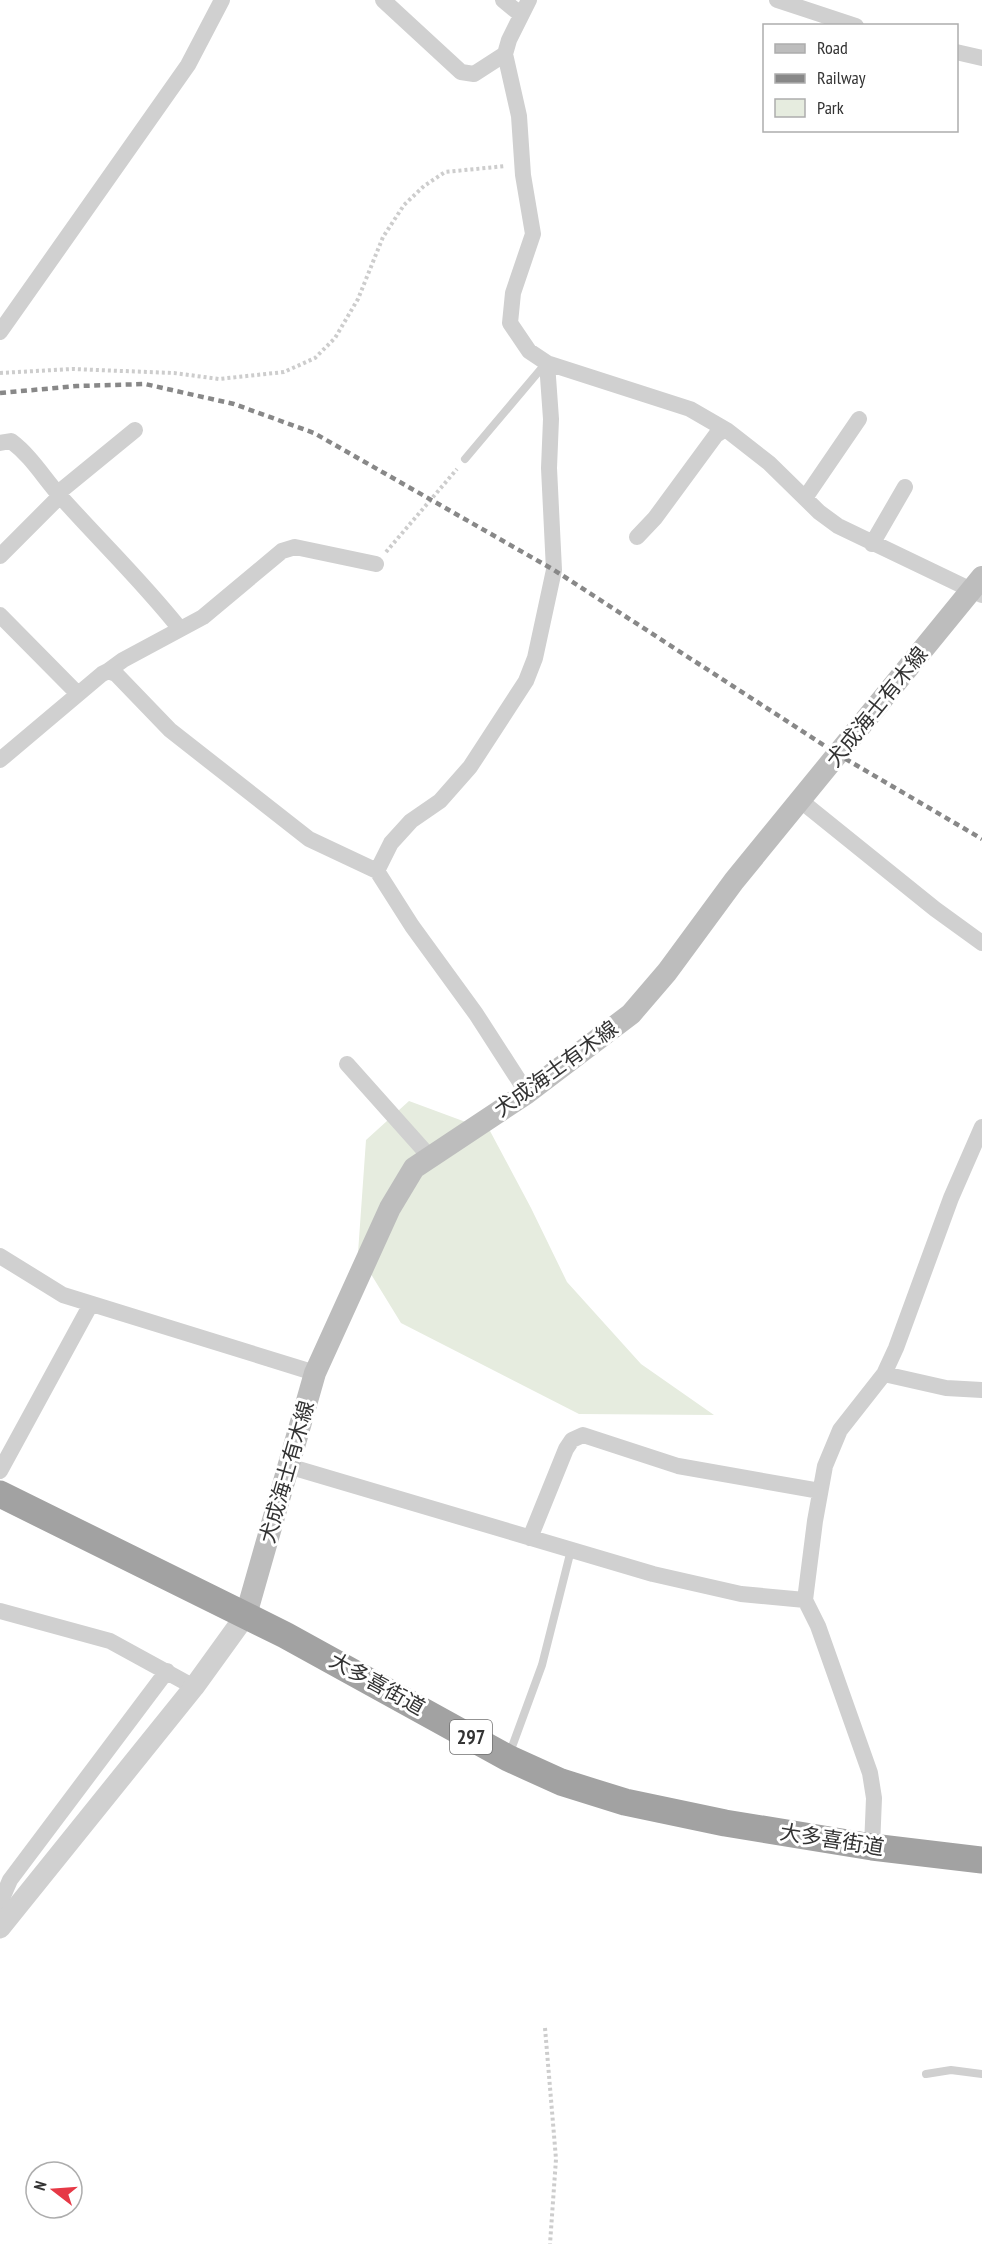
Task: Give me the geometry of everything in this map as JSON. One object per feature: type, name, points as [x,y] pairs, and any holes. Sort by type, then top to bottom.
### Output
[{"type":"highway","name":"大多喜街道","points":[[0,1494],[323,1654],[508,1758],[561,1782],[625,1802],[725,1823],[872,1847],[982,1860]]},
{"type":"main road","name":"犬成海士有木線","points":[[246,1615],[315,1373],[390,1208],[414,1168],[527,1093],[630,1014],[801,801],[978,588]]},
{"type":"street","points":[[0,332],[188,65],[222,0]]},
{"type":"street","points":[[383,0],[460,72],[474,74],[505,54],[525,7],[503,0]]},
{"type":"street","points":[[777,0],[850,24]]},
{"type":"street","points":[[958,52],[982,58]]},
{"type":"street","points":[[505,54],[519,116],[523,163],[534,234],[513,293],[510,323],[529,351],[547,363],[690,409],[728,431],[769,463],[838,526],[872,544],[978,588]]},
{"type":"street","points":[[377,871],[391,843],[404,828],[440,801],[470,767],[526,681],[535,658],[554,570],[549,468],[551,419],[547,363]]},
{"type":"street","points":[[805,498],[859,418]]},
{"type":"street","points":[[0,556],[59,495],[135,430]]},
{"type":"street","points":[[637,537],[655,518],[716,435],[722,431],[728,431]]},
{"type":"street","points":[[0,443],[11,441],[21,448],[59,495],[157,600],[180,629]]},
{"type":"street","points":[[872,544],[905,487]]},
{"type":"street","points":[[0,760],[108,671],[123,660],[203,617],[282,551],[295,547],[376,564]]},
{"type":"street","points":[[0,615],[78,694]]},
{"type":"street","points":[[108,671],[128,684],[170,730],[309,839],[377,871],[412,926],[477,1014],[527,1093]]},
{"type":"street","points":[[801,801],[935,909],[982,943]]},
{"type":"street","points":[[347,1064],[430,1157]]},
{"type":"street","points":[[872,1847],[874,1798],[870,1773],[818,1626],[805,1600],[820,1491],[825,1466],[840,1430],[884,1374],[913,1305],[951,1198],[982,1127]]},
{"type":"street","points":[[0,1256],[63,1295],[315,1373]]},
{"type":"street","points":[[0,1471],[91,1304]]},
{"type":"street","points":[[884,1374],[946,1388],[982,1390]]},
{"type":"street","points":[[531,1538],[566,1449],[572,1440],[582,1435],[678,1466],[820,1491]]},
{"type":"street","points":[[288,1467],[653,1574],[741,1594],[805,1600]]},
{"type":"street","points":[[0,1611],[110,1641],[194,1687]]},
{"type":"street","points":[[0,1929],[194,1687],[246,1615]]},
{"type":"street","points":[[0,1903],[10,1880],[166,1671]]},
{"type":"lane","points":[[465,459],[547,363]]},
{"type":"lane","points":[[508,1758],[542,1665],[570,1550]]},
{"type":"lane","points":[[926,2074],[951,2070],[982,2074]]},
{"type":"path","points":[[0,374],[72,369],[174,373],[219,379],[284,372],[315,358],[335,338],[358,299],[383,237],[404,205],[424,186],[445,172],[523,163]]},
{"type":"path","points":[[376,564],[465,459]]},
{"type":"path","points":[[545,2028],[556,2159],[550,2244]]},
{"type":"green space","points":[[409,1101],[490,1131],[567,1282],[641,1364],[714,1415],[579,1414],[401,1323],[358,1253],[366,1140]]},
{"type":"railway","points":[[0,393],[77,386],[145,384],[234,404],[314,433],[554,570],[839,755],[982,839]]}]
